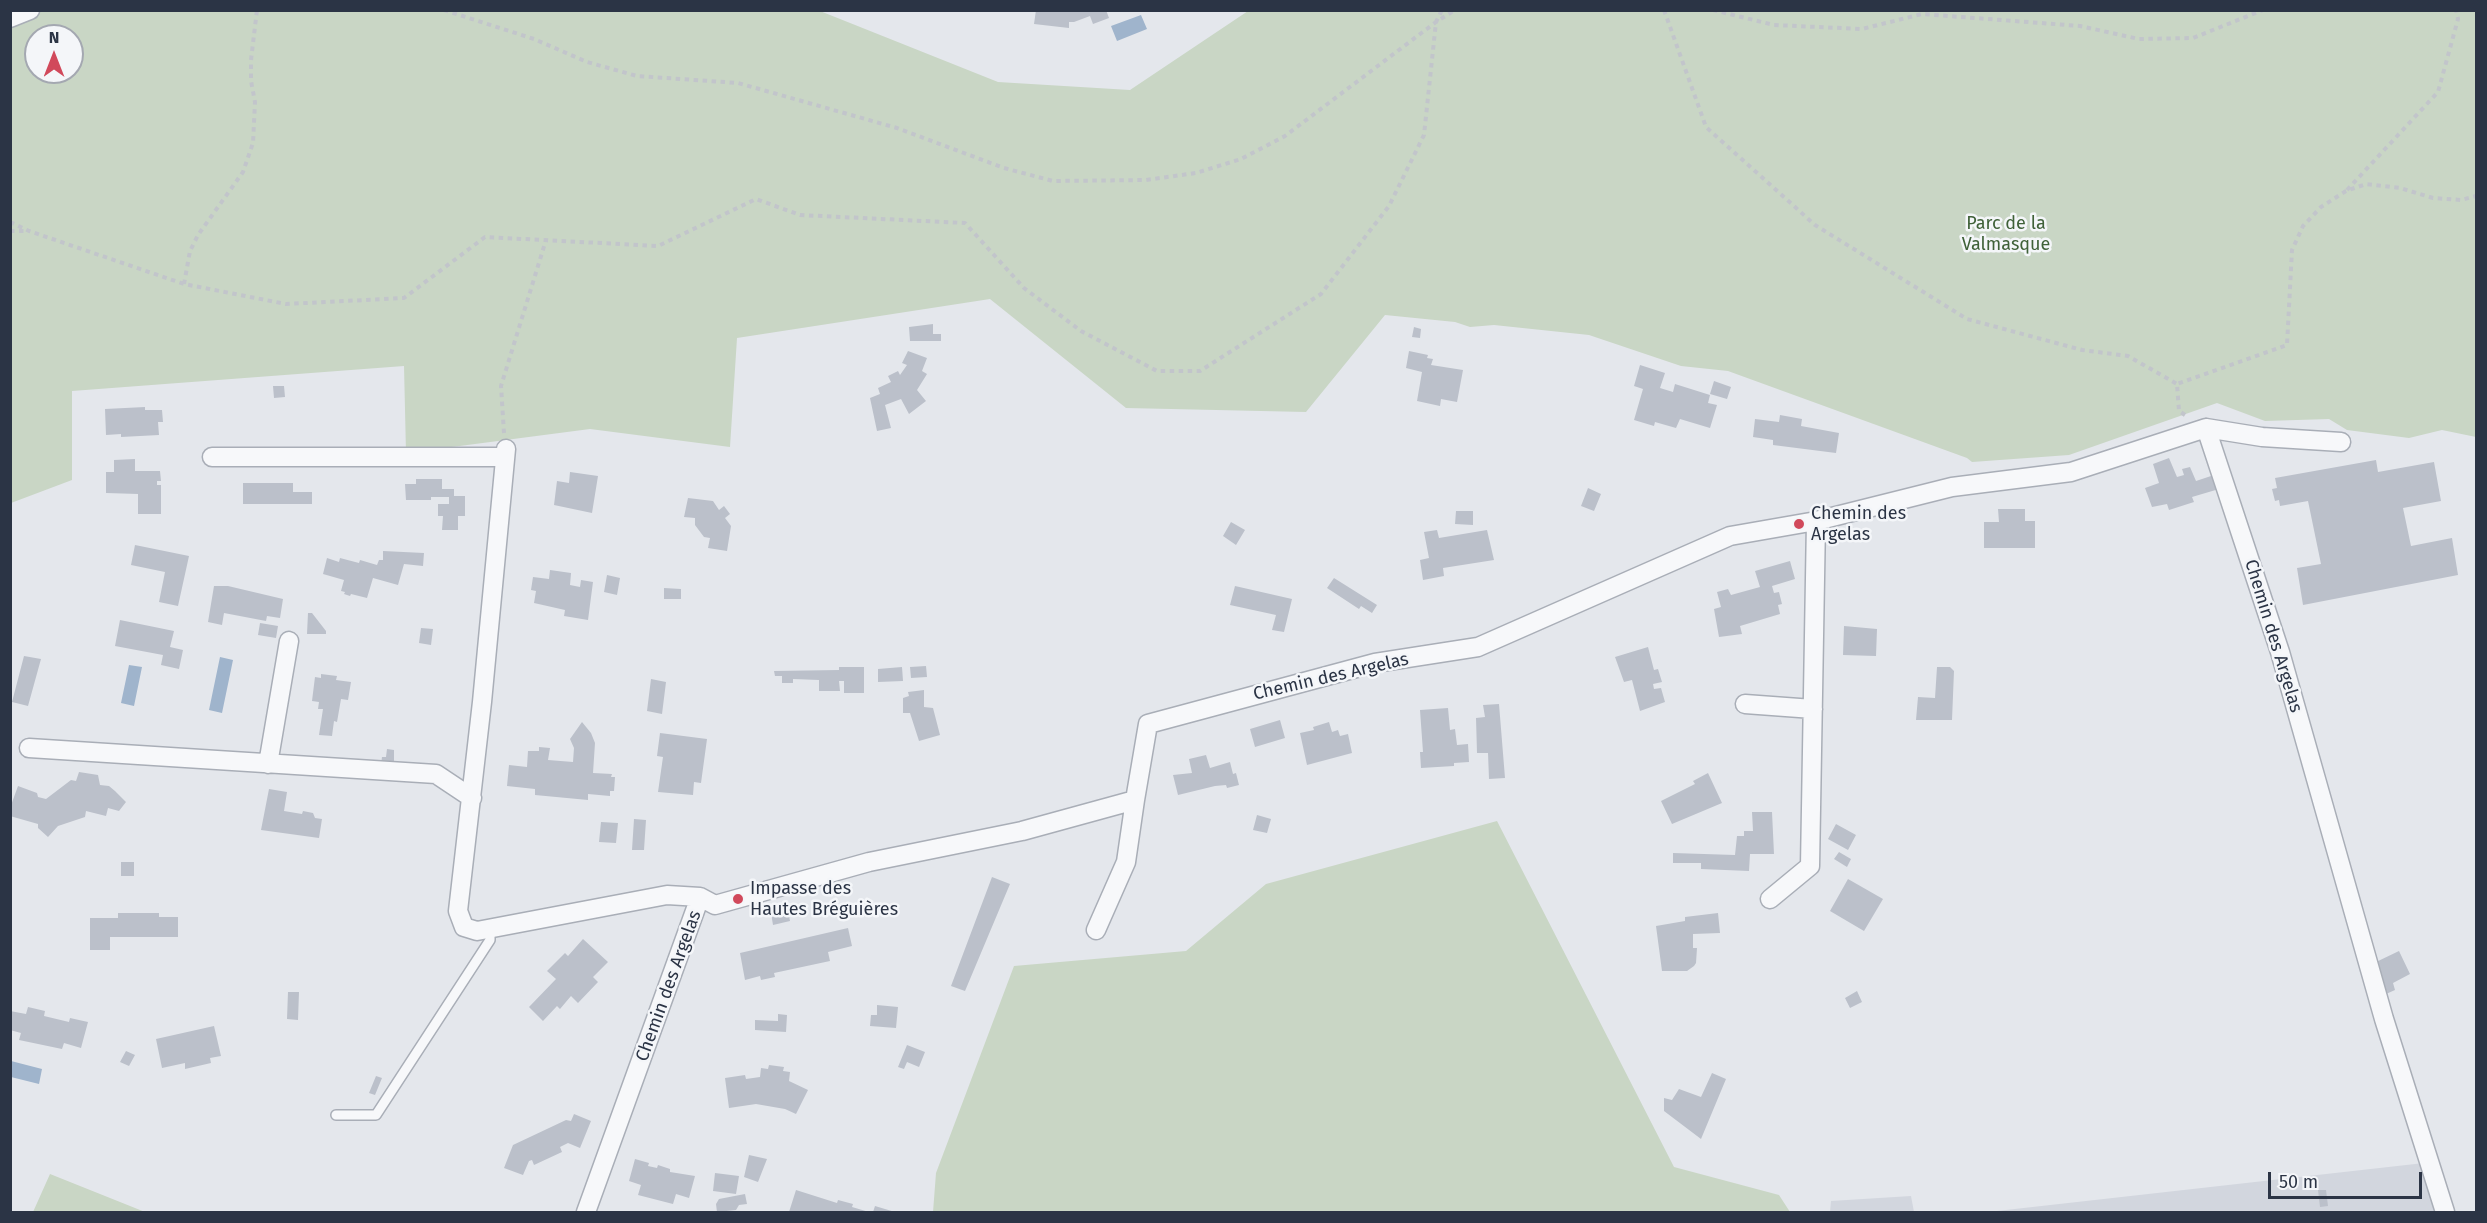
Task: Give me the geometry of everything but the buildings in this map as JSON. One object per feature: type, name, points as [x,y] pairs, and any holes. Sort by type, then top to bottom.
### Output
[{"type":"street","points":[[10,18],[30,10]]},
{"type":"street","points":[[2206,428],[2262,437],[2341,442]]},
{"type":"street","name":"Chemin des Argelas","points":[[586,1212],[700,897],[715,905],[869,862],[1022,831],[1136,801],[1148,724],[1375,663],[1478,647],[1730,536],[1816,521],[1952,487],[2071,472],[2206,428],[2280,652],[2384,1019],[2445,1212]]},
{"type":"street","points":[[212,457],[505,453],[472,798],[458,911],[464,927],[477,931],[667,895],[700,897]]},
{"type":"street","points":[[1770,899],[1810,866],[1816,521]]},
{"type":"street","points":[[268,764],[289,641]]},
{"type":"street","points":[[1745,704],[1813,709]]},
{"type":"street","points":[[29,748],[436,774],[472,798]]},
{"type":"street","points":[[1096,930],[1126,862],[1136,801]]},
{"type":"lane","points":[[336,1115],[376,1115],[490,940],[490,928]]},
{"type":"path","points":[[184,284],[190,252],[198,235],[243,172],[253,143],[255,102],[251,81],[251,60],[257,10]]},
{"type":"path","points":[[444,10],[534,39],[587,62],[637,76],[738,83],[897,128],[1004,168],[1053,181],[1146,180],[1196,173],[1241,159],[1285,136],[1455,10]]},
{"type":"path","points":[[10,222],[29,231],[184,284],[286,304],[404,298],[485,237],[658,246],[756,199],[800,215],[965,223],[1024,288],[1082,331],[1157,371],[1200,371],[1321,294],[1389,206],[1424,135],[1436,22],[1442,10]]},
{"type":"path","points":[[1664,10],[1706,127],[1815,225],[1967,319],[2082,350],[2128,356],[2177,384],[2287,345],[2292,250],[2303,226],[2321,207],[2346,190],[2438,92],[2458,19],[2456,10]]},
{"type":"path","points":[[1713,10],[1774,25],[1862,29],[1922,14],[2080,26],[2139,39],[2162,39],[2193,38],[2263,10]]},
{"type":"path","points":[[2346,190],[2366,184],[2400,188],[2433,198],[2462,200],[2476,196]]},
{"type":"path","points":[[10,231],[29,231]]},
{"type":"path","points":[[505,453],[501,386],[546,240]]},
{"type":"path","points":[[2177,384],[2179,411],[2206,428]]},
{"type":"shaded area","points":[[2424,1163],[2442,1212],[1988,1212]]},
{"type":"shaded area","points":[[1911,1196],[1914,1212],[1830,1212],[1831,1201]]},
{"type":"green space","name":"Parc de la Valmasque","points":[[11,11],[820,11],[998,82],[1130,90],[1248,11],[2476,11],[2476,437],[2442,430],[2409,438],[2347,430],[2329,419],[2265,421],[2217,403],[2069,455],[1972,462],[1967,458],[1728,371],[1681,366],[1589,335],[1494,325],[1470,327],[1455,322],[1385,315],[1306,412],[1126,408],[990,299],[737,338],[730,447],[590,429],[406,453],[404,366],[72,391],[72,480],[11,503]]},
{"type":"green space","points":[[1497,821],[1674,1167],[1779,1195],[1790,1212],[933,1212],[936,1173],[1014,966],[1186,951],[1266,884]]},
{"type":"green space","points":[[50,1174],[145,1212],[33,1212]]},
{"type":"water","points":[[1141,15],[1147,29],[1117,41],[1111,26]]},
{"type":"water","points":[[220,657],[233,660],[222,713],[209,710]]},
{"type":"water","points":[[129,665],[142,667],[134,706],[121,703]]},
{"type":"water","points":[[11,1061],[42,1069],[39,1084],[11,1077]]},
{"type":"place","name":"Chemin des Argelas","points":[[1799,524]]},
{"type":"place","name":"Impasse des Hautes Bréguières","points":[[738,899]]}]
